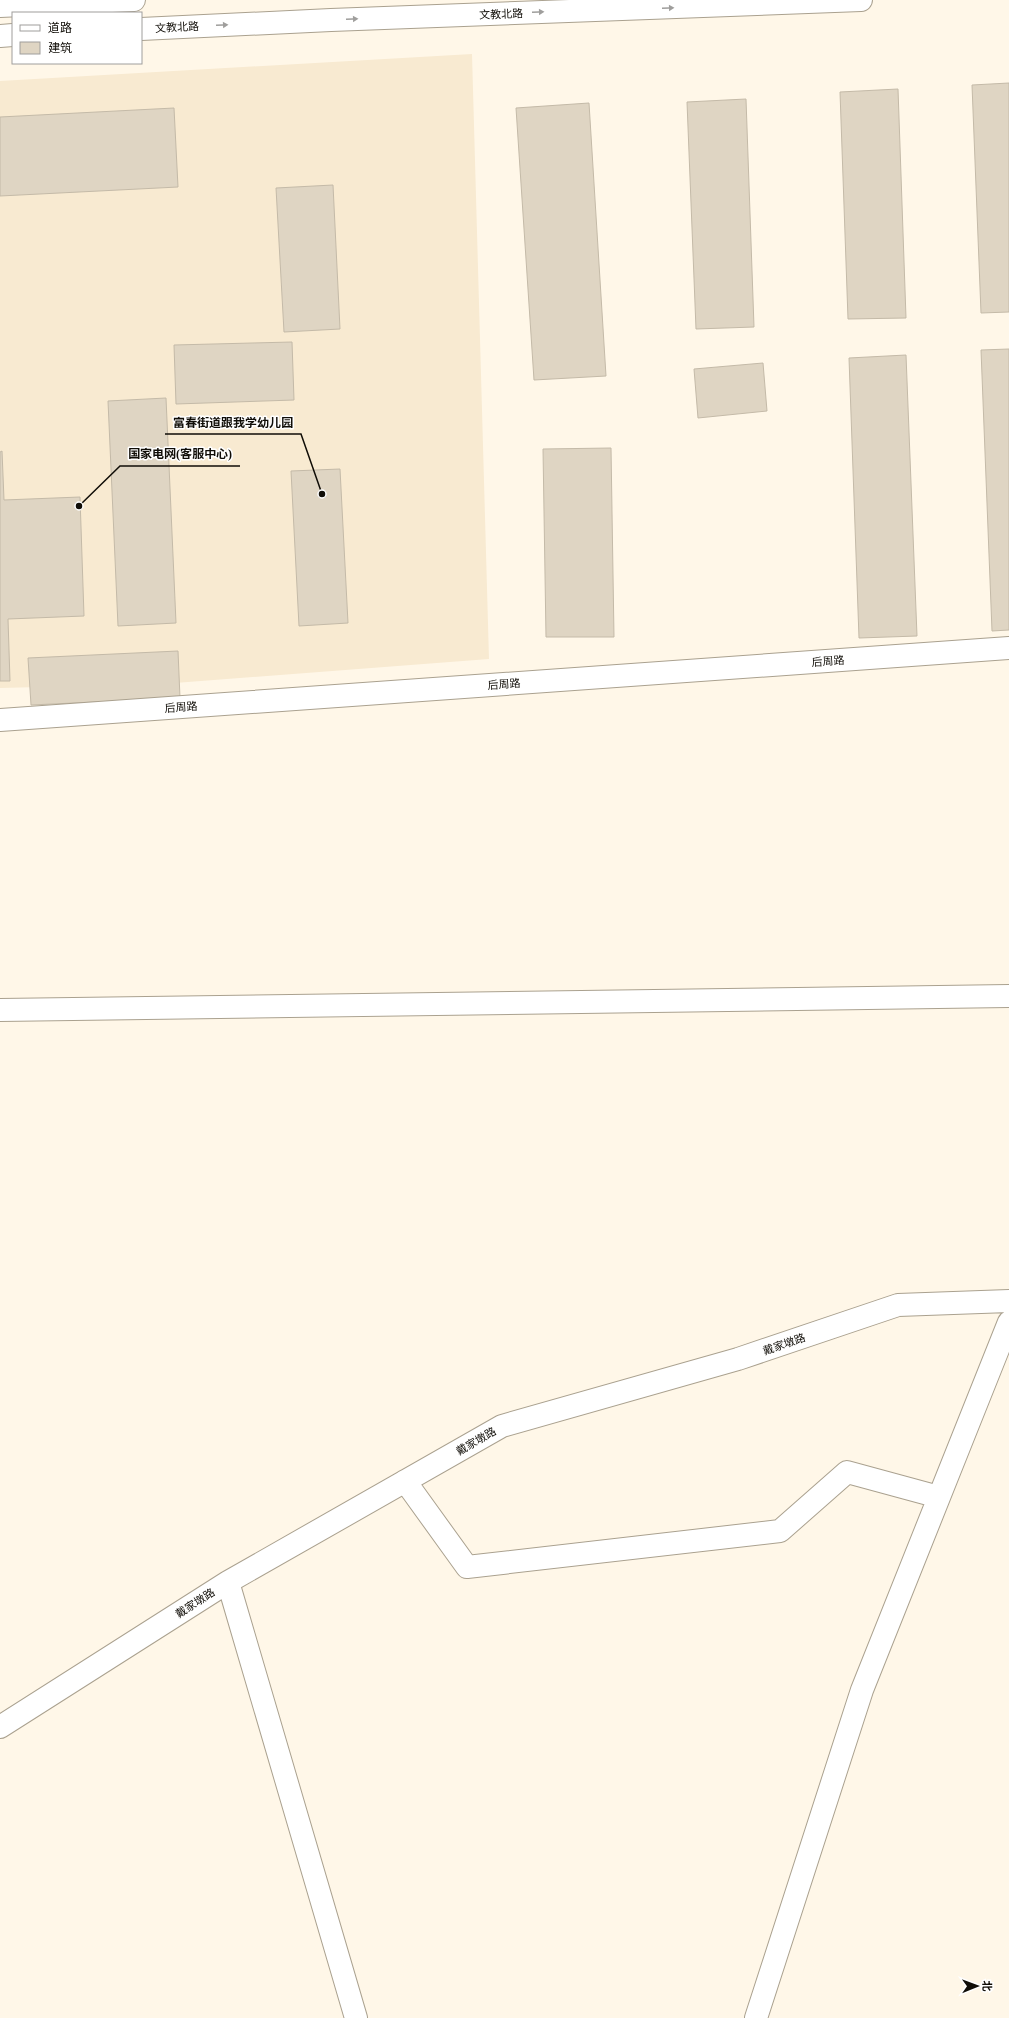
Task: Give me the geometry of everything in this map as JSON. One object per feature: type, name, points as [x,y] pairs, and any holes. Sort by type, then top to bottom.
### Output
[{"type":"street","points":[[0,6],[134,0]]},
{"type":"street","name":"文教北路","points":[[142,29],[331,20],[862,0]]},
{"type":"street","points":[[0,36],[12,35]]},
{"type":"street","name":"后周路","points":[[0,720],[1009,648]]},
{"type":"street","points":[[0,1010],[1009,996]]},
{"type":"street","name":"戴家墩路","points":[[0,1727],[228,1582],[502,1426],[738,1359],[898,1305],[1009,1301]]},
{"type":"street","points":[[756,2018],[862,1690],[1009,1322]]},
{"type":"street","points":[[405,1481],[467,1567],[780,1531],[847,1472],[939,1497]]},
{"type":"street","points":[[228,1582],[356,2018]]},
{"type":"shaded area","points":[[472,54],[489,659],[162,684],[0,688],[0,81]]},
{"type":"building","points":[[1009,83],[1009,312],[981,313],[972,85]]},
{"type":"building","points":[[898,89],[906,318],[848,319],[840,92]]},
{"type":"building","points":[[746,99],[754,327],[696,329],[687,102]]},
{"type":"building","points":[[589,103],[606,376],[534,380],[516,108]]},
{"type":"building","points":[[174,108],[178,187],[0,196],[0,117]]},
{"type":"building","points":[[333,185],[340,329],[284,332],[276,188]]},
{"type":"building","points":[[292,342],[294,400],[176,404],[174,345]]},
{"type":"building","points":[[1009,349],[1009,630],[992,631],[981,350]]},
{"type":"building","points":[[906,355],[917,636],[859,638],[849,358]]},
{"type":"building","points":[[763,363],[767,411],[698,418],[694,369]]},
{"type":"building","points":[[166,398],[176,623],[118,626],[108,401]]},
{"type":"building","points":[[611,448],[614,637],[546,637],[543,449]]},
{"type":"building","points":[[2,451],[4,500],[80,497],[84,616],[8,619],[10,681],[0,681],[0,452]]},
{"type":"building","points":[[340,469],[348,623],[299,626],[291,471]]},
{"type":"building","points":[[178,651],[180,698],[31,705],[28,658]]},
{"type":"place","name":"富春街道跟我学幼儿园","points":[[322,494]]},
{"type":"place","name":"国家电网(客服中心)","points":[[79,506]]}]
